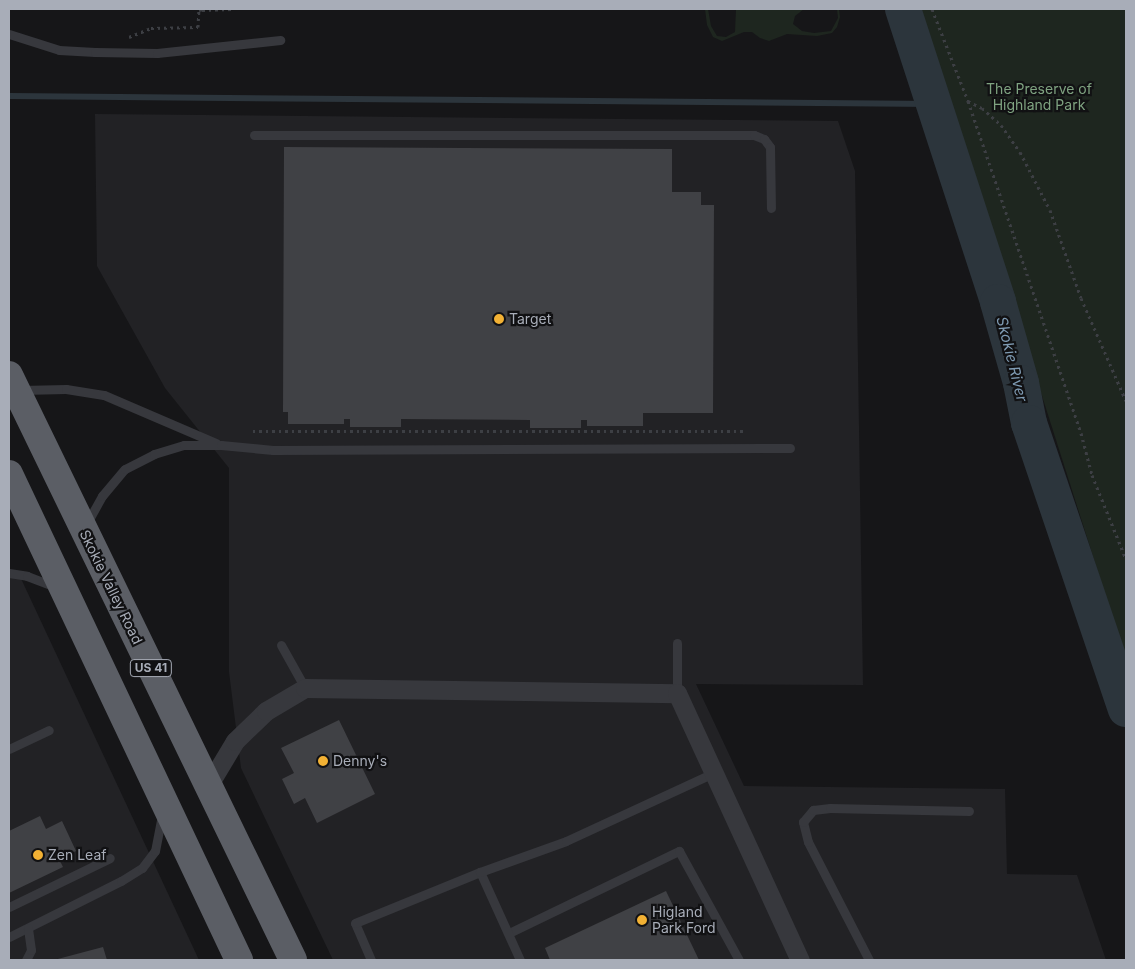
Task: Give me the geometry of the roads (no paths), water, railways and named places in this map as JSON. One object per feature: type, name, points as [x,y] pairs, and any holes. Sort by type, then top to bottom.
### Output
[{"type":"highway","name":"Skokie Valley Road","points":[[12,383],[293,960]]},
{"type":"highway","points":[[9,474],[239,960]]},
{"type":"street","points":[[208,786],[235,741],[266,710],[305,688],[677,693],[800,960]]},
{"type":"lane","points":[[9,34],[59,50],[104,52],[157,53],[280,40]]},
{"type":"lane","points":[[254,135],[754,135],[764,139],[770,147],[771,208]]},
{"type":"lane","points":[[12,383],[104,395],[221,445]]},
{"type":"lane","points":[[83,530],[102,496],[125,469],[154,454],[184,445],[221,445],[273,450],[790,448]]},
{"type":"lane","points":[[9,573],[27,576],[65,590]]},
{"type":"lane","points":[[677,643],[677,693]]},
{"type":"lane","points":[[282,644],[305,688]]},
{"type":"lane","points":[[9,749],[48,730]]},
{"type":"lane","points":[[371,960],[355,923],[480,872],[566,841],[713,773]]},
{"type":"lane","points":[[9,937],[121,881],[142,868],[155,851],[165,802]]},
{"type":"lane","points":[[869,960],[808,842],[804,822],[813,810],[830,808],[969,811]]},
{"type":"lane","points":[[509,934],[679,851],[739,960]]},
{"type":"lane","points":[[9,907],[110,858]]},
{"type":"lane","points":[[480,872],[520,960]]},
{"type":"lane","points":[[26,960],[31,950],[28,928]]},
{"type":"waterway","name":"Skokie River","points":[[903,9],[998,302],[1021,383],[1029,423],[1126,709]]},
{"type":"waterway","points":[[9,96],[934,104]]},
{"type":"place","name":"Target","points":[[499,319]]},
{"type":"place","name":"Denny's","points":[[323,761]]},
{"type":"place","name":"Zen Leaf","points":[[38,855]]},
{"type":"place","name":"Higland Park Ford","points":[[642,920]]},
{"type":"park label","name":"The Preserve of Highland Park","points":[[1039,98]]}]
